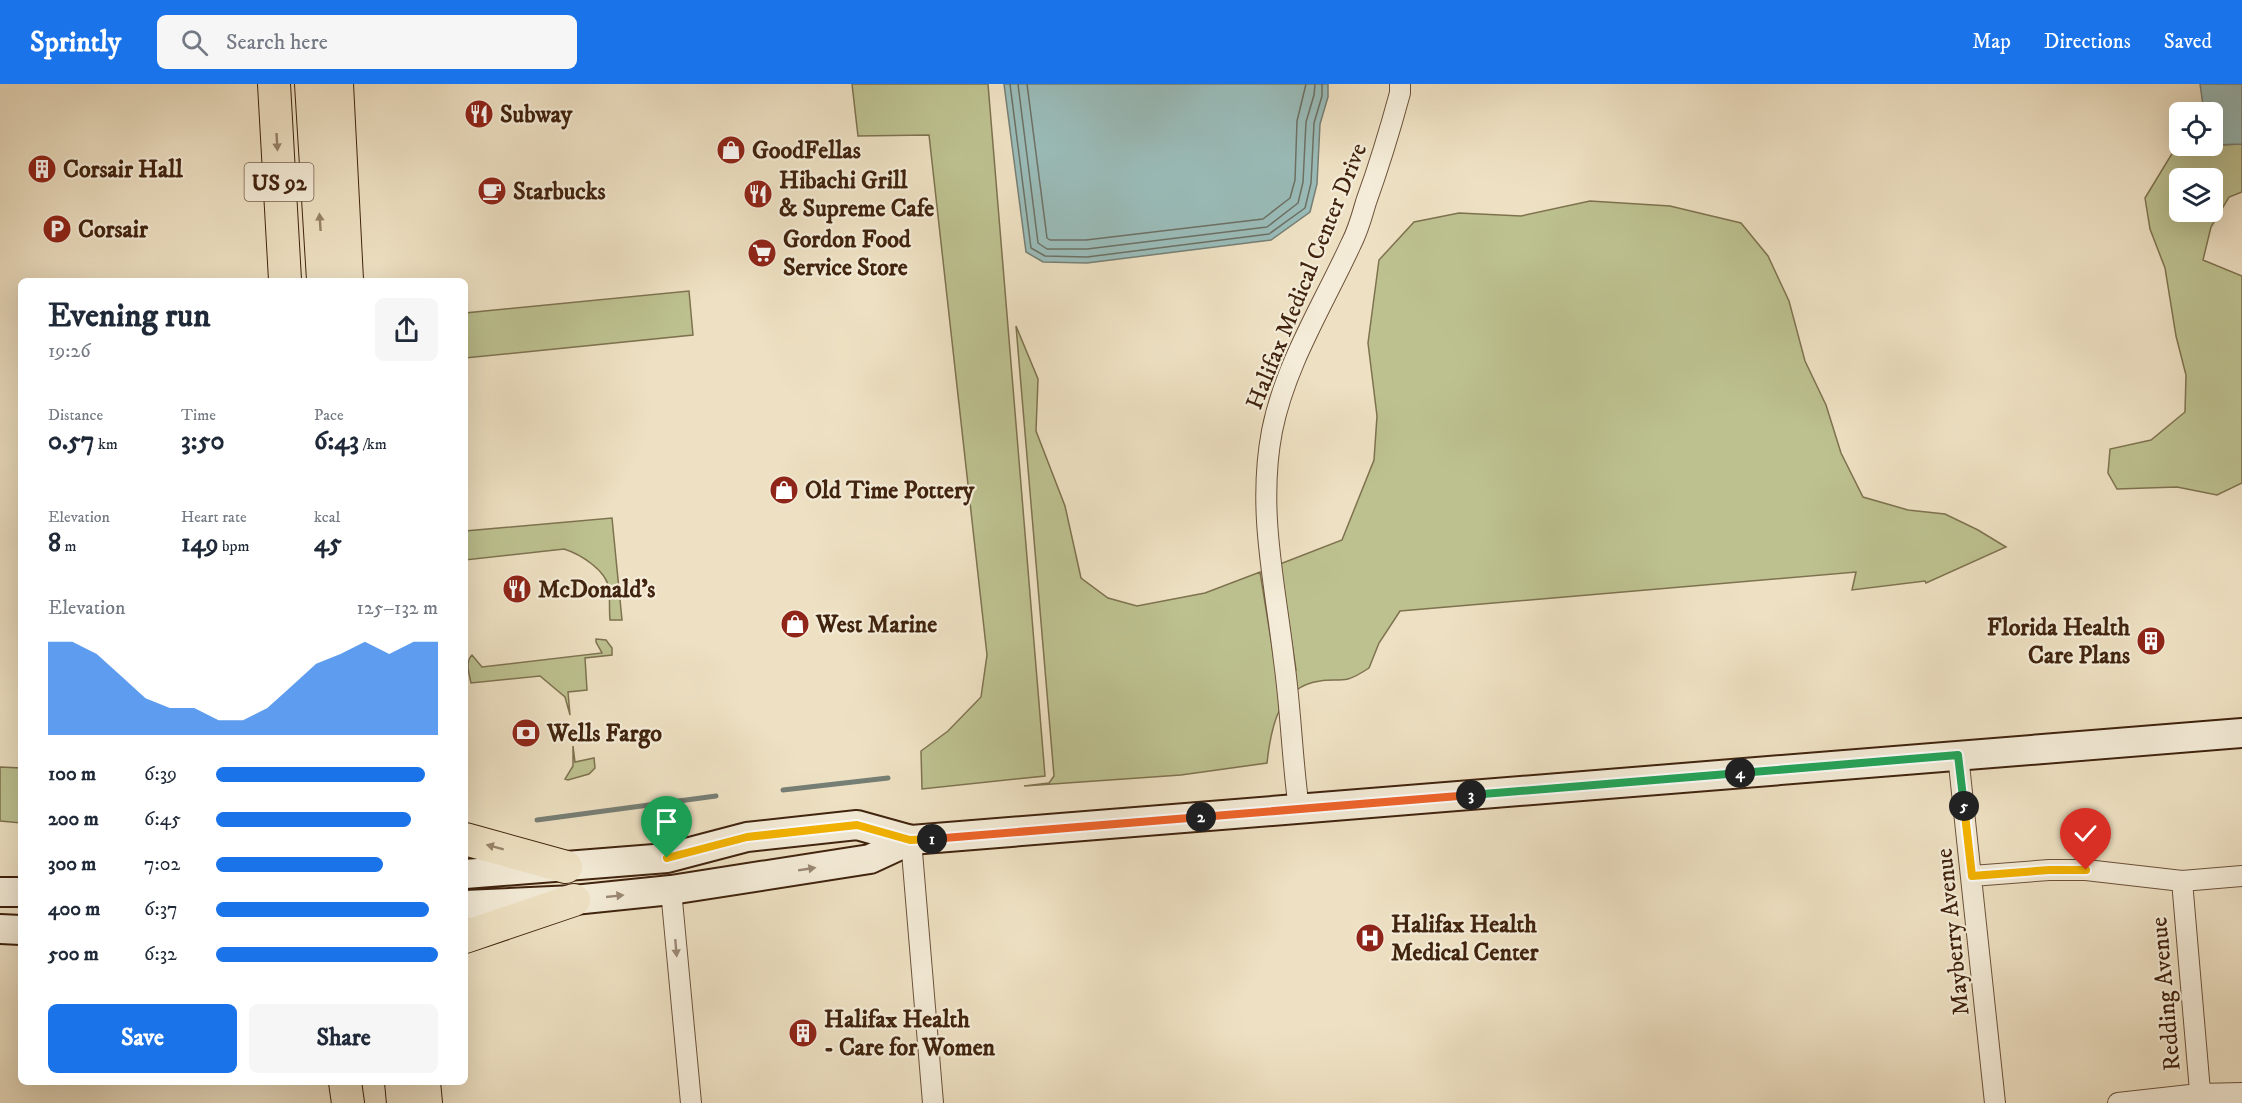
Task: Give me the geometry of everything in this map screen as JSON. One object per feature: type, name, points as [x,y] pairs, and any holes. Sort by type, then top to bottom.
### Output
[{"type":"main road","name":"US 92","points":[[274,84],[285,278]]},
{"type":"main road","points":[[311,84],[323,278]]},
{"type":"main road","name":"US 92","points":[[337,84],[347,278]]},
{"type":"main road","points":[[468,874],[667,858],[747,837],[857,825],[910,840],[2242,733]]},
{"type":"main road","points":[[468,840],[566,867]]},
{"type":"main road","points":[[468,905],[574,900],[671,890],[870,859],[910,840]]},
{"type":"main road","points":[[0,892],[18,892]]},
{"type":"main road","points":[[468,937],[574,900]]},
{"type":"main road","points":[[0,929],[18,930]]},
{"type":"main road","points":[[401,1085],[403,1103]]},
{"type":"main road","points":[[424,1085],[426,1103]]},
{"type":"street","name":"Halifax Medical Center Drive","points":[[1299,809],[1284,661],[1264,504],[1272,430],[1292,367],[1352,242],[1384,151],[1400,93],[1400,84]]},
{"type":"street","name":"Mayberry Avenue","points":[[1958,755],[1995,1103]]},
{"type":"street","points":[[910,840],[933,1103]]},
{"type":"street","points":[[1972,876],[2049,870],[2086,870],[2182,881],[2242,876]]},
{"type":"street","name":"Redding Avenue","points":[[2182,881],[2200,1098]]},
{"type":"street","points":[[671,890],[691,1103]]},
{"type":"street","points":[[2118,1103],[2242,1093]]},
{"type":"green space","points":[[852,84],[988,84],[1045,776],[922,789],[921,751],[948,731],[981,697],[987,655],[929,135],[858,136]]},
{"type":"green space","points":[[2242,144],[2242,192],[2229,197],[2223,207],[2223,168],[2169,168],[2169,222],[2214,222],[2203,260],[2242,276],[2242,483],[2217,495],[2177,487],[2117,489],[2108,473],[2110,449],[2151,440],[2185,412],[2186,375],[2176,336],[2165,268],[2150,229],[2145,198],[2171,156],[2223,156],[2223,145]]},
{"type":"green space","points":[[1590,201],[1670,206],[1741,223],[1768,256],[1789,301],[1805,361],[1826,405],[1841,453],[1863,497],[1908,510],[1945,514],[2006,547],[1926,583],[1925,581],[1852,590],[1856,572],[1400,611],[1379,643],[1369,668],[1348,679],[1324,680],[1306,685],[1286,700],[1274,723],[1267,763],[1181,775],[1024,786],[1049,783],[1054,776],[1016,326],[1038,379],[1036,431],[1065,506],[1081,578],[1108,598],[1137,606],[1205,593],[1260,572],[1276,671],[1296,670],[1280,564],[1342,540],[1374,460],[1377,416],[1368,343],[1379,260],[1414,222],[1459,213],[1521,216]]},
{"type":"green space","points":[[689,291],[693,335],[468,358],[468,313]]},
{"type":"green space","points":[[612,518],[622,620],[610,620],[607,583],[599,570],[585,559],[564,549],[468,560],[468,531]]},
{"type":"green space","points":[[596,639],[606,640],[612,648],[612,655],[585,658],[587,690],[568,692],[570,715],[565,697],[540,676],[471,683],[468,664],[472,655],[482,667],[602,653]]},
{"type":"green space","points":[[573,746],[575,762],[594,758],[595,768],[589,774],[568,780],[565,779],[573,766]]},
{"type":"green space","points":[[0,767],[18,768],[18,823],[0,821]]},
{"type":"water","points":[[1004,84],[1328,84],[1328,97],[1320,124],[1317,184],[1310,212],[1271,240],[1087,263],[1043,262],[1026,252]]},
{"type":"water","points":[[2200,84],[2242,84],[2242,144],[2223,145],[2223,102],[2203,102]]},
{"type":"waterway","points":[[783,790],[888,778]]},
{"type":"waterway","points":[[537,820],[716,796]]},
{"type":"place","name":"Subway","points":[[479,114]]},
{"type":"place","name":"GoodFellas","points":[[731,150]]},
{"type":"place","name":"Corsair Hall","points":[[42,169]]},
{"type":"place","name":"Starbucks","points":[[492,191]]},
{"type":"place","name":"Hibachi Grill & Supreme Cafe","points":[[758,194]]},
{"type":"place","name":"Corsair","points":[[57,229]]},
{"type":"place","name":"Gordon Food Service Store","points":[[762,253]]},
{"type":"place","name":"Old Time Pottery","points":[[784,490]]},
{"type":"place","name":"McDonald's","points":[[517,589]]},
{"type":"place","name":"West Marine","points":[[795,624]]},
{"type":"place","name":"Florida Health Care Plans","points":[[2151,641]]},
{"type":"place","name":"Wells Fargo","points":[[526,733]]},
{"type":"place","name":"Halifax Health Medical Center","points":[[1370,938]]},
{"type":"place","name":"Halifax Health - Care for Women","points":[[803,1033]]},
{"type":"route","points":[[667,858],[747,837],[857,825],[910,840],[1958,755],[1972,876],[2049,870],[2086,870]]}]
